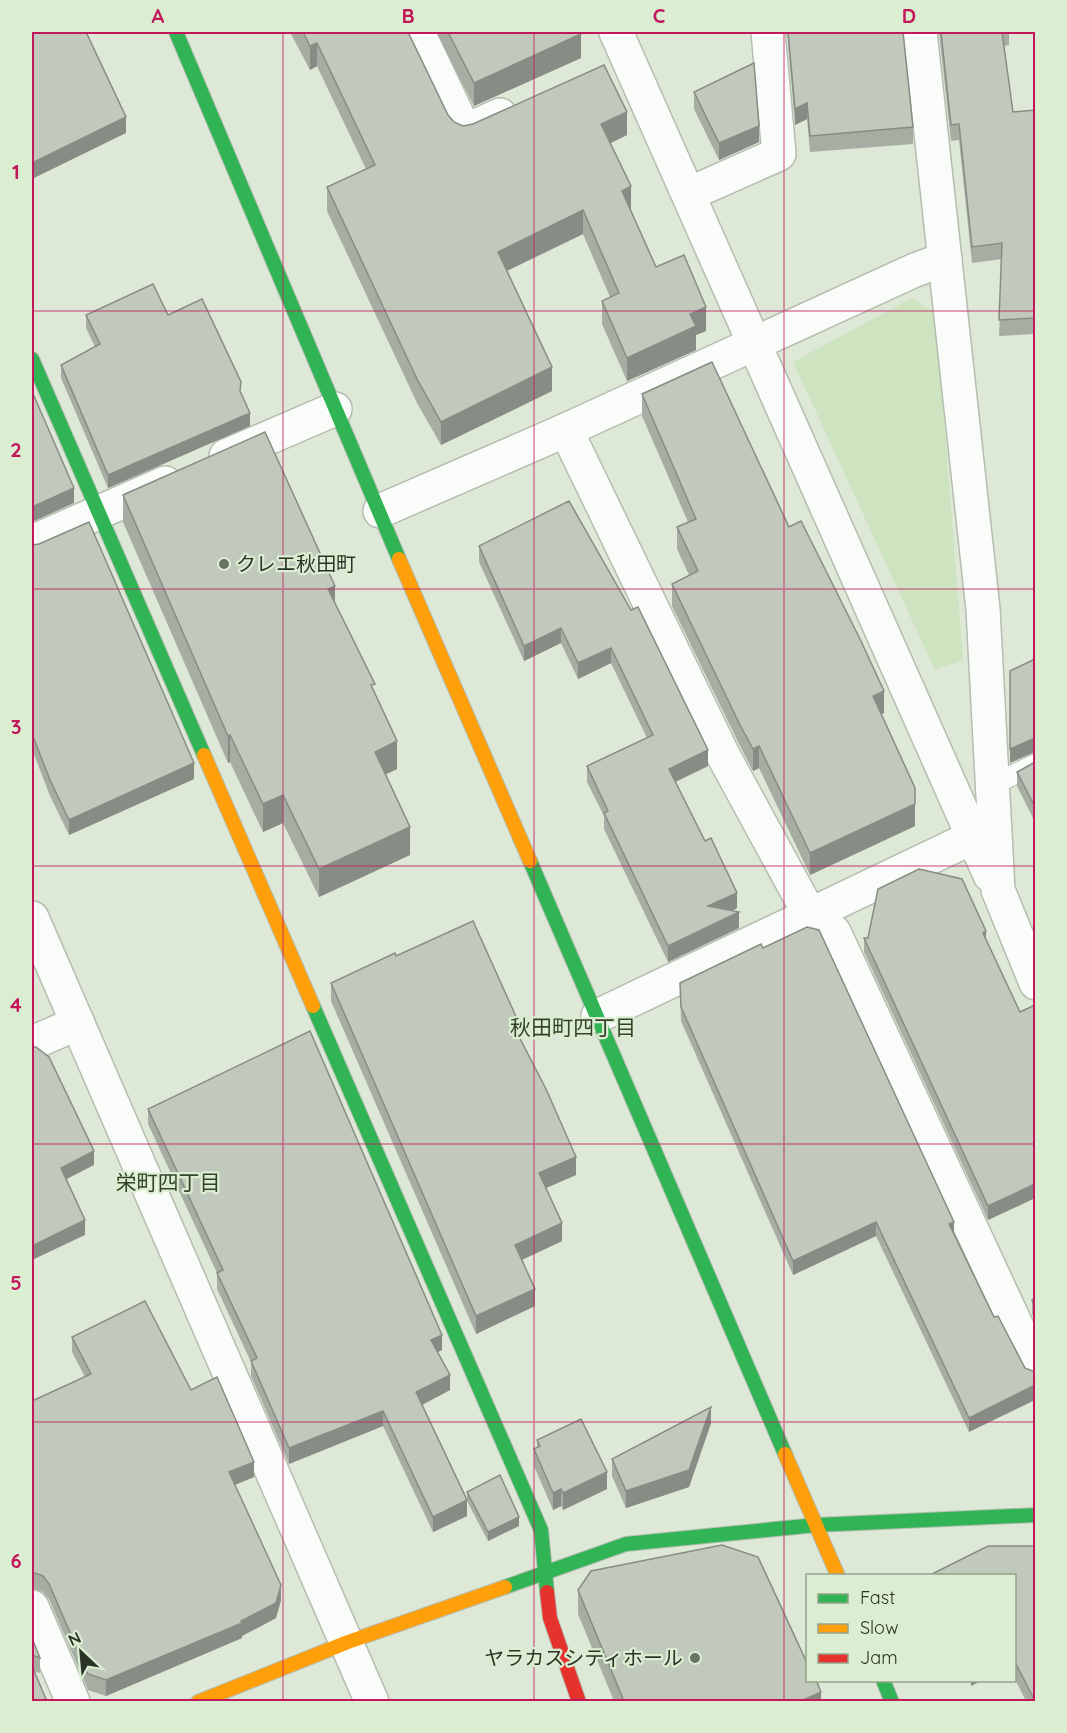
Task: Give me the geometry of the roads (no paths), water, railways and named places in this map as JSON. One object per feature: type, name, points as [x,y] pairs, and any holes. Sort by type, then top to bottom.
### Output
[{"type":"street","points":[[176,32],[335,409],[838,1574]]},
{"type":"street","points":[[418,32],[465,131],[530,102]]},
{"type":"street","points":[[688,194],[779,154],[768,32]]},
{"type":"street","points":[[920,32],[983,609],[998,890]]},
{"type":"street","points":[[595,72],[622,44],[998,890],[1035,983]]},
{"type":"street","points":[[380,511],[566,430],[915,270],[945,259]]},
{"type":"street","points":[[32,360],[541,1530],[550,1618],[579,1701]]},
{"type":"street","points":[[32,542],[335,409]]},
{"type":"street","points":[[566,430],[723,755],[810,915],[834,932],[1035,1368]]},
{"type":"street","points":[[598,1016],[973,837]]},
{"type":"street","points":[[32,918],[372,1701]]},
{"type":"street","points":[[32,1043],[78,1023]]},
{"type":"street","points":[[198,1701],[348,1642],[626,1544],[816,1525],[1035,1515]]},
{"type":"street","points":[[32,1607],[73,1701]]},
{"type":"street","points":[[884,1682],[892,1701]]},
{"type":"lane","points":[[992,785],[1035,764]]},
{"type":"place","name":"クレエ秋田町","points":[[224,564]]},
{"type":"place","name":"ヤラカスシティホール","points":[[695,1658]]},
{"type":"district","name":"秋田町四丁目","points":[[573,1028]]},
{"type":"district","name":"栄町四丁目","points":[[168,1183]]}]
